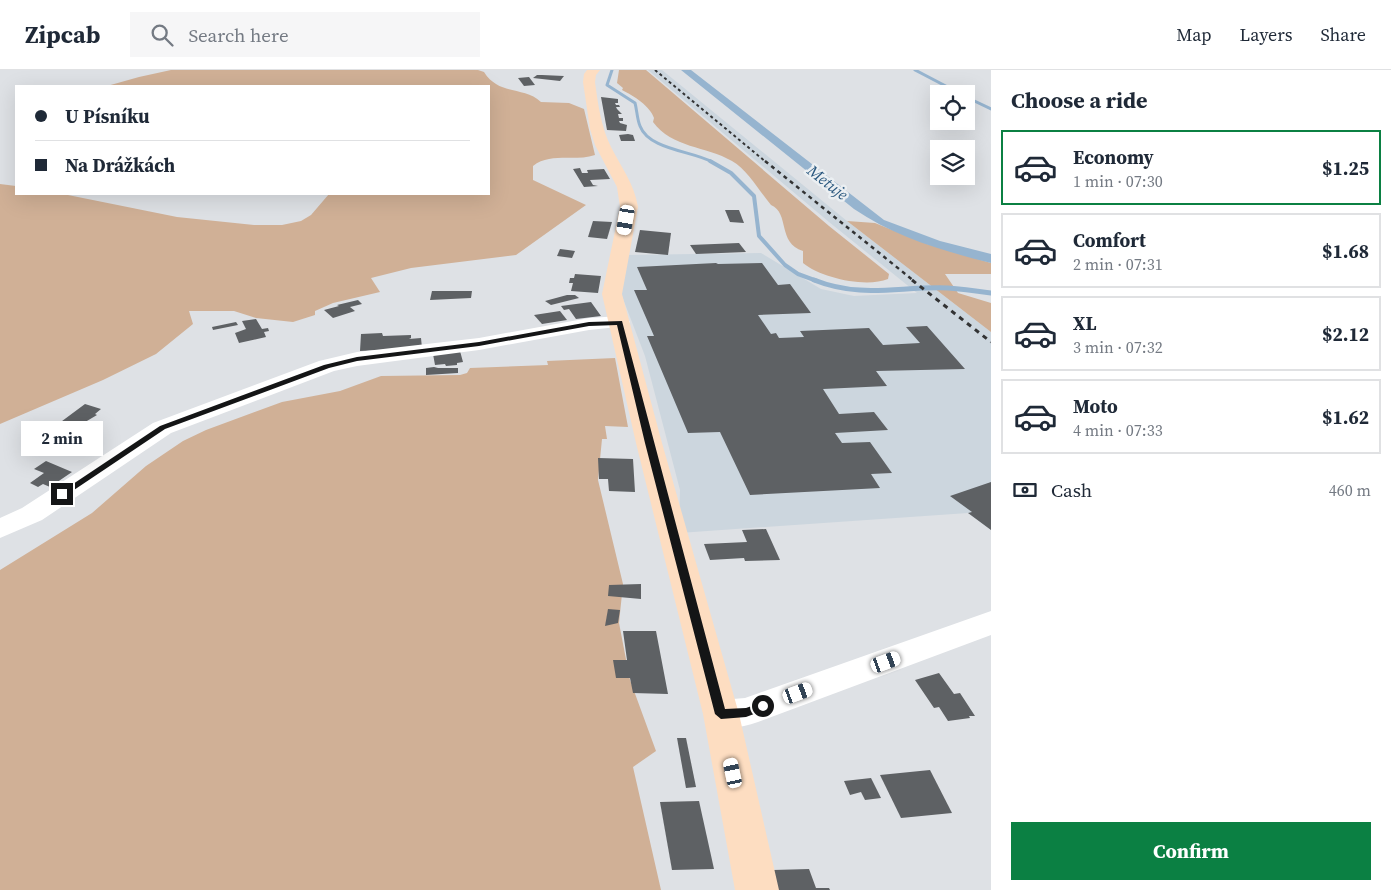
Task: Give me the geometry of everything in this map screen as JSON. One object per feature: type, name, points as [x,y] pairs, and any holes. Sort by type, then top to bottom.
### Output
[{"type":"main road","points":[[594,70],[590,74],[588,82],[598,135],[624,182],[629,197],[629,207],[612,294],[649,443],[721,714],[757,890]]},
{"type":"street","points":[[0,529],[32,514],[162,428],[327,366],[357,359],[479,344],[589,324],[620,322]]},
{"type":"street","points":[[721,714],[746,712],[991,623]]},
{"type":"shaded area","points":[[171,70],[478,70],[484,72],[497,85],[527,94],[541,102],[569,103],[584,109],[595,155],[579,158],[547,159],[533,166],[533,180],[586,205],[516,255],[411,268],[371,278],[380,292],[333,303],[315,311],[315,315],[293,322],[256,318],[234,311],[189,311],[193,324],[156,354],[103,380],[0,424],[0,184],[15,186],[15,195],[68,195],[177,217],[254,225],[282,225],[301,221],[311,215],[328,195],[490,195],[490,85],[111,85]]},
{"type":"shaded area","points":[[619,70],[646,70],[829,226],[889,274],[888,279],[879,282],[844,280],[821,273],[803,263],[803,251],[790,242],[777,209],[771,205],[743,170],[722,156],[679,142],[661,131],[653,122],[654,118],[649,109],[636,98],[622,90],[623,88],[617,83]]},
{"type":"shaded area","points":[[648,70],[662,70],[847,221],[991,332],[991,530],[968,513],[679,533],[680,490],[645,356],[620,291],[627,255],[761,253],[821,289],[854,296],[917,293],[829,222]]},
{"type":"shaded area","points":[[847,221],[875,223],[927,244],[991,263],[991,274],[945,274],[958,293],[991,303],[991,332]]},
{"type":"shaded area","points":[[615,358],[628,427],[605,426],[607,439],[602,439],[598,480],[623,584],[619,623],[630,680],[656,751],[633,767],[661,890],[0,890],[0,570],[92,513],[146,466],[183,441],[206,430],[282,402],[340,391],[381,376],[460,375],[467,373],[470,368],[548,365],[547,361]]},
{"type":"water","name":"Metuje","points":[[681,70],[691,70],[884,220],[940,241],[991,254],[991,263],[920,242],[870,219],[854,209]]},
{"type":"building","points":[[537,75],[564,76],[560,81],[533,78]]},
{"type":"building","points":[[529,77],[535,85],[524,86],[518,78]]},
{"type":"building","points":[[601,97],[618,99],[618,103],[615,103],[620,107],[616,107],[622,114],[618,114],[619,118],[623,118],[623,121],[619,121],[627,125],[626,131],[607,130]]},
{"type":"building","points":[[619,135],[633,135],[635,141],[621,141]]},
{"type":"building","points":[[580,168],[582,173],[588,173],[587,170],[604,169],[610,179],[590,180],[593,185],[598,186],[584,187],[573,169]]},
{"type":"building","points":[[725,210],[739,210],[744,223],[730,222]]},
{"type":"building","points":[[593,221],[612,222],[607,239],[588,237]]},
{"type":"building","points":[[640,230],[671,233],[668,255],[635,252]]},
{"type":"building","points":[[739,243],[746,252],[696,254],[690,245]]},
{"type":"building","points":[[560,249],[575,251],[572,258],[557,256]]},
{"type":"building","points":[[762,263],[778,285],[790,284],[811,313],[758,315],[771,334],[776,333],[779,338],[804,337],[800,331],[869,328],[883,345],[920,343],[906,327],[927,326],[965,369],[876,371],[887,386],[823,389],[839,414],[874,412],[888,430],[835,433],[842,443],[870,442],[892,473],[871,474],[880,488],[750,495],[720,432],[688,433],[647,336],[654,336],[634,290],[647,290],[637,267]]},
{"type":"building","points":[[575,274],[601,276],[598,293],[571,291],[573,283],[569,283],[570,278],[574,278]]},
{"type":"building","points":[[432,291],[472,291],[471,298],[430,300]]},
{"type":"building","points":[[567,295],[575,295],[579,298],[551,305],[545,301]]},
{"type":"building","points":[[358,300],[362,304],[350,307],[355,311],[333,318],[324,310],[339,306],[337,305]]},
{"type":"building","points":[[591,302],[601,316],[576,319],[569,309],[564,310],[561,306]]},
{"type":"building","points":[[560,311],[567,320],[542,324],[534,315]]},
{"type":"building","points":[[256,319],[262,329],[268,328],[269,331],[264,332],[266,337],[239,343],[235,333],[246,329],[242,321]]},
{"type":"building","points":[[236,322],[238,325],[213,330],[212,327]]},
{"type":"building","points":[[382,333],[383,336],[411,335],[409,339],[421,338],[422,348],[360,351],[361,334]]},
{"type":"building","points":[[460,351],[463,362],[457,363],[457,365],[435,365],[433,354]]},
{"type":"building","points":[[426,368],[458,368],[458,373],[426,375]]},
{"type":"building","points":[[85,404],[101,409],[95,414],[97,415],[70,431],[54,427]]},
{"type":"building","points":[[598,458],[633,459],[635,492],[609,491],[608,479],[599,479]]},
{"type":"building","points":[[46,461],[72,472],[50,487],[43,484],[38,487],[30,483],[44,473],[34,469]]},
{"type":"building","points":[[991,482],[991,530],[968,513],[972,512],[950,496]]},
{"type":"building","points":[[766,529],[780,560],[745,561],[744,558],[710,560],[704,544],[747,542],[742,530]]},
{"type":"building","points":[[641,584],[641,599],[608,596],[609,585]]},
{"type":"building","points":[[608,609],[620,610],[618,623],[605,626]]},
{"type":"building","points":[[623,631],[656,631],[668,694],[633,693],[630,678],[616,678],[613,660],[627,660]]},
{"type":"building","points":[[939,673],[954,694],[960,693],[975,716],[948,721],[939,707],[934,708],[915,680]]},
{"type":"building","points":[[677,738],[686,738],[696,787],[686,788]]},
{"type":"building","points":[[930,770],[952,813],[901,818],[880,775]]},
{"type":"building","points":[[871,778],[881,798],[865,800],[861,792],[850,795],[844,781]]},
{"type":"building","points":[[699,801],[714,869],[672,870],[660,802]]},
{"type":"building","points":[[809,869],[816,888],[829,888],[830,890],[778,890],[773,870]]},
{"type":"waterway","points":[[612,70],[607,85],[635,103],[639,123],[645,134],[662,145],[710,161]]},
{"type":"waterway","points":[[915,70],[944,85]]},
{"type":"waterway","points":[[975,101],[991,109]]},
{"type":"waterway","points":[[710,161],[731,173],[754,196],[759,236],[785,265],[798,274],[817,281]]},
{"type":"waterway","points":[[817,281],[848,289],[948,288],[991,293]]},
{"type":"railway","points":[[655,70],[766,162]]},
{"type":"railway","points":[[765,161],[914,281]]},
{"type":"railway","points":[[912,280],[991,342]]},
{"type":"route","points":[[62,494],[162,428],[327,366],[357,359],[479,344],[589,324],[620,322],[649,443],[721,714],[746,712],[763,706]]}]
